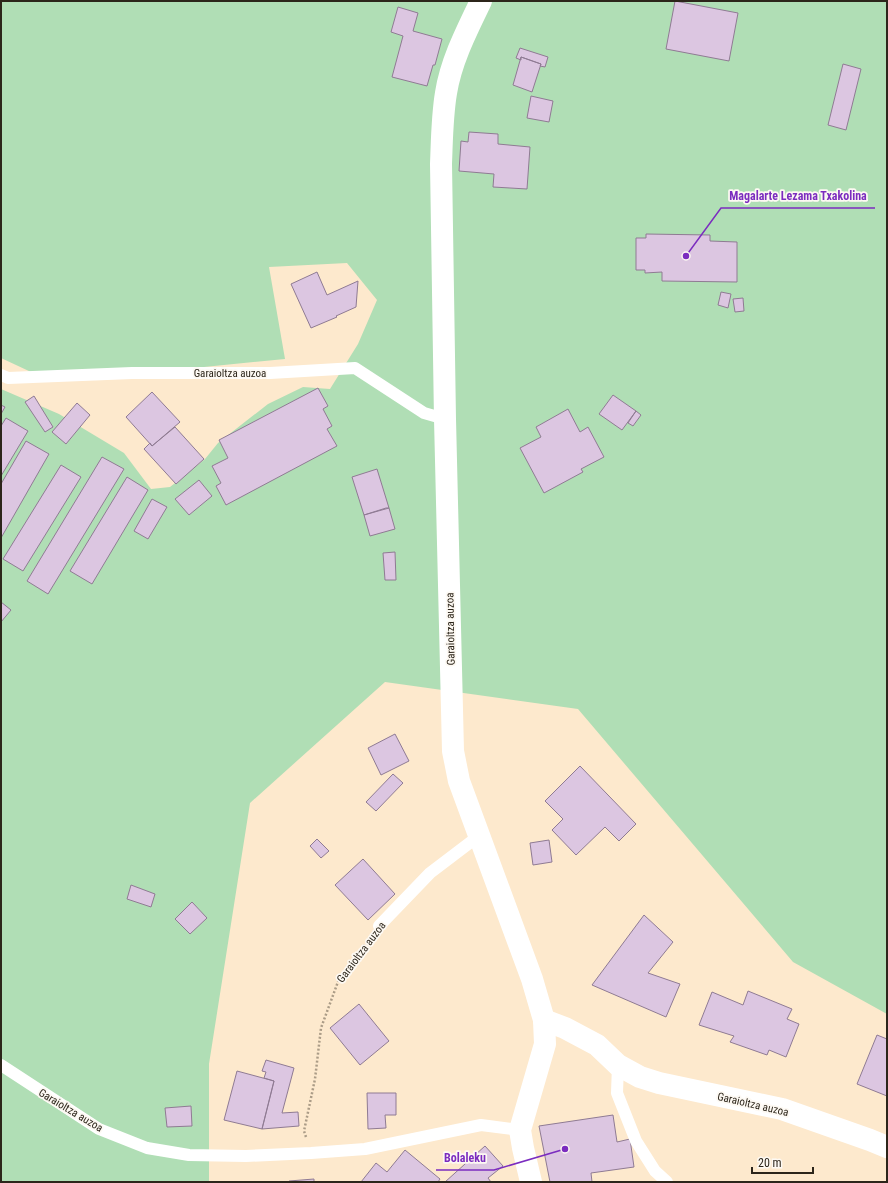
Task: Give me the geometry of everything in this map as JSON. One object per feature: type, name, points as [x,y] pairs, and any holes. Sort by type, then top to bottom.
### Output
[{"type":"street","name":"Garaioltza auzoa","points":[[481,1],[455,59],[446,92],[442,126],[441,164],[445,419],[454,751],[459,781],[532,979],[544,1020],[545,1044],[520,1130],[531,1182]]},
{"type":"street","name":"Garaioltza auzoa","points":[[544,1020],[565,1028],[597,1045],[618,1065],[640,1077],[658,1083],[782,1109],[887,1147]]},
{"type":"lane","name":"Garaioltza auzoa","points":[[1,376],[8,378],[132,373],[270,373],[356,368],[424,413],[445,419]]},
{"type":"lane","name":"Garaioltza auzoa","points":[[379,926],[430,873],[480,836]]},
{"type":"lane","name":"Garaioltza auzoa","points":[[1,1065],[99,1129],[147,1148],[189,1155],[246,1156],[365,1149],[481,1125],[520,1130]]},
{"type":"lane","points":[[618,1065],[617,1093],[636,1141],[655,1171],[667,1182]]},
{"type":"path","name":"Garaioltza auzoa","points":[[312,1153],[304,1131],[315,1079],[321,1028],[339,979],[379,926]]},
{"type":"green space","points":[[1,1],[887,1],[887,1014],[793,962],[578,709],[385,682],[250,803],[209,1064],[209,1182],[1,1182],[1,389],[59,414],[124,453],[151,489],[170,487],[205,459],[218,443],[268,404],[303,387],[330,389],[358,344],[377,300],[347,263],[269,267],[285,359],[204,367],[46,379],[1,358]]},
{"type":"building","points":[[675,1],[738,13],[729,61],[666,49]]},
{"type":"building","points":[[398,7],[418,13],[413,31],[442,39],[435,65],[433,65],[427,86],[392,77],[403,36],[391,32]]},
{"type":"building","points":[[520,48],[548,57],[545,67],[540,66],[541,64],[521,57],[521,60],[516,58]]},
{"type":"building","points":[[521,57],[541,64],[532,92],[513,85]]},
{"type":"building","points":[[843,64],[861,69],[846,130],[828,125]]},
{"type":"building","points":[[531,96],[553,101],[549,122],[527,118]]},
{"type":"building","points":[[469,132],[498,134],[498,144],[530,147],[527,189],[493,187],[494,174],[459,171],[461,141],[468,142]]},
{"type":"building","points":[[646,234],[710,235],[710,241],[737,242],[737,282],[662,281],[662,272],[645,273],[645,270],[636,270],[636,238],[646,238]]},
{"type":"building","points":[[317,272],[327,295],[358,281],[356,307],[311,328],[291,284]]},
{"type":"building","points":[[721,292],[731,294],[728,308],[718,305]]},
{"type":"building","points":[[743,298],[744,311],[735,312],[733,299]]},
{"type":"building","points":[[318,388],[328,406],[323,409],[332,426],[327,429],[337,446],[226,505],[216,486],[221,483],[212,466],[228,458],[219,440]]},
{"type":"building","points":[[152,392],[180,422],[152,446],[126,417]]},
{"type":"building","points":[[613,395],[636,411],[622,430],[599,414]]},
{"type":"building","points":[[34,396],[53,427],[45,432],[25,402]]},
{"type":"building","points":[[77,403],[90,415],[66,444],[52,432]]},
{"type":"building","points":[[1,405],[5,407],[1,414]]},
{"type":"building","points":[[568,409],[580,432],[588,427],[604,457],[581,469],[583,472],[544,493],[520,448],[541,437],[536,427]]},
{"type":"building","points":[[636,411],[641,415],[633,426],[628,423]]},
{"type":"building","points":[[6,418],[28,431],[1,476],[1,426]]},
{"type":"building","points":[[175,427],[204,459],[176,484],[144,449],[150,443],[152,446]]},
{"type":"building","points":[[26,441],[49,454],[1,538],[1,484]]},
{"type":"building","points":[[102,457],[124,469],[48,594],[27,581]]},
{"type":"building","points":[[61,465],[81,477],[23,571],[3,559]]},
{"type":"building","points":[[377,469],[389,508],[364,515],[352,477]]},
{"type":"building","points":[[127,477],[148,490],[92,584],[70,571]]},
{"type":"building","points":[[199,480],[212,496],[189,515],[175,499]]},
{"type":"building","points":[[152,499],[167,507],[148,539],[134,531]]},
{"type":"building","points":[[389,508],[395,529],[370,536],[364,515]]},
{"type":"building","points":[[395,552],[396,580],[385,580],[383,553]]},
{"type":"building","points":[[1,602],[11,610],[1,622]]},
{"type":"building","points":[[395,734],[409,761],[381,775],[368,748]]},
{"type":"building","points":[[580,766],[636,824],[619,841],[605,827],[576,855],[552,830],[563,819],[545,801]]},
{"type":"building","points":[[393,774],[403,783],[376,811],[366,802]]},
{"type":"building","points":[[317,839],[329,851],[321,858],[310,846]]},
{"type":"building","points":[[549,840],[552,862],[533,865],[530,843]]},
{"type":"building","points":[[363,859],[395,894],[368,920],[335,885]]},
{"type":"building","points":[[131,885],[155,894],[151,907],[127,899]]},
{"type":"building","points":[[192,902],[207,918],[190,934],[175,919]]},
{"type":"building","points":[[644,915],[673,942],[648,973],[680,984],[666,1017],[592,985]]},
{"type":"building","points":[[748,991],[792,1009],[787,1019],[799,1024],[786,1057],[769,1050],[767,1055],[730,1042],[734,1036],[699,1025],[712,992],[743,1005]]},
{"type":"building","points":[[359,1004],[389,1041],[360,1065],[330,1028]]},
{"type":"building","points":[[877,1035],[887,1039],[887,1096],[857,1084]]},
{"type":"building","points":[[266,1060],[294,1068],[282,1113],[298,1112],[299,1126],[262,1129],[274,1081],[264,1078],[266,1072],[262,1071]]},
{"type":"building","points":[[237,1071],[274,1081],[262,1129],[224,1120]]},
{"type":"building","points":[[367,1093],[396,1093],[396,1115],[385,1115],[386,1128],[368,1129]]},
{"type":"building","points":[[191,1106],[192,1126],[167,1127],[165,1108]]},
{"type":"building","points":[[613,1115],[617,1142],[630,1139],[634,1167],[591,1173],[592,1182],[550,1182],[539,1126]]},
{"type":"building","points":[[485,1146],[503,1166],[488,1178],[491,1182],[445,1182]]},
{"type":"building","points":[[405,1150],[440,1179],[438,1182],[361,1182],[376,1163],[387,1172]]},
{"type":"building","points":[[314,1179],[314,1182],[289,1182],[289,1181]]},
{"type":"place","name":"Magalarte Lezama Txakolina","points":[[686,256]]},
{"type":"place","name":"Bolaleku","points":[[565,1149]]}]
